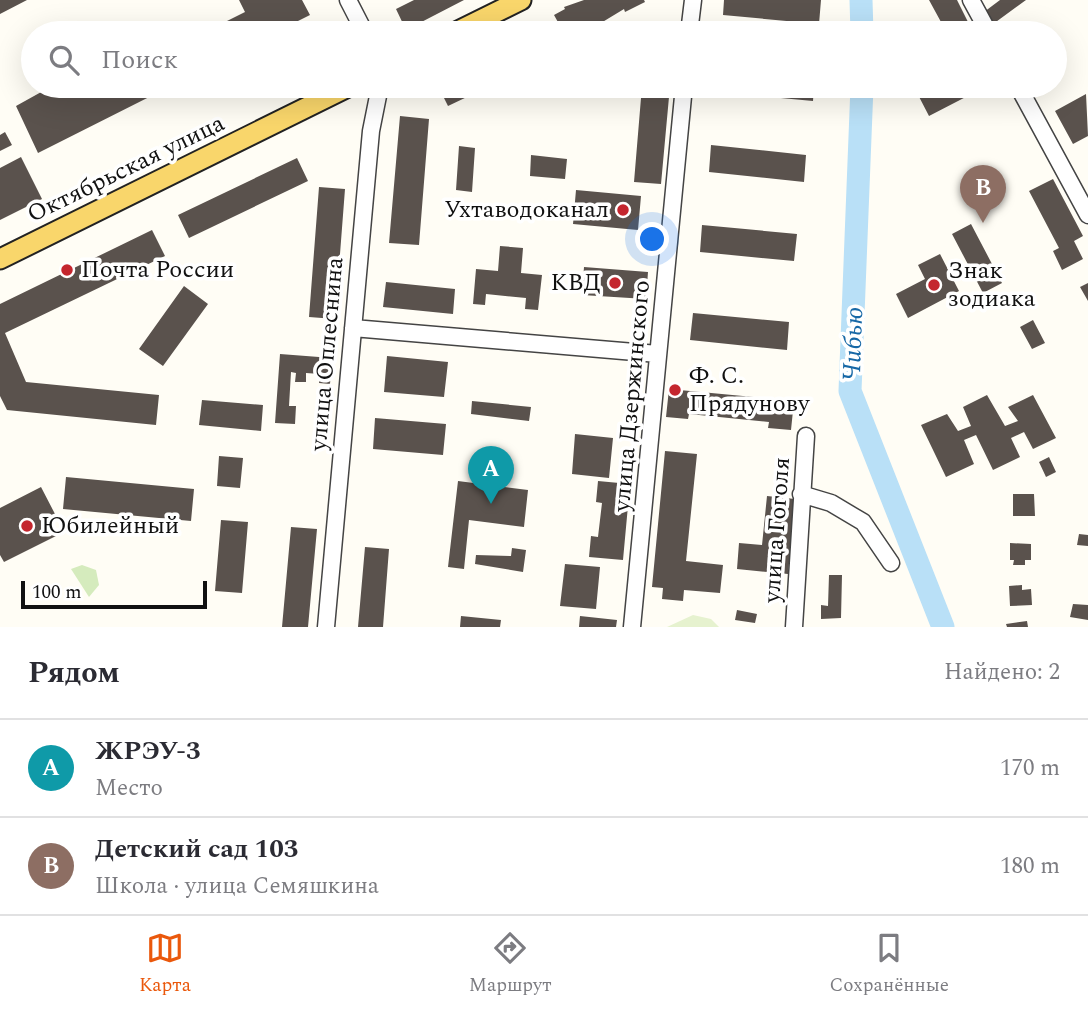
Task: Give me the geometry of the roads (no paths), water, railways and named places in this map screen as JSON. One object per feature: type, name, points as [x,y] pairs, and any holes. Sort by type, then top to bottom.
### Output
[{"type":"main road","points":[[478,21],[521,0]]},
{"type":"main road","name":"Октябрьская улица","points":[[0,259],[325,98]]},
{"type":"street","points":[[690,21],[693,0]]},
{"type":"street","points":[[971,0],[982,21]]},
{"type":"street","points":[[352,1],[360,21]]},
{"type":"street","name":"улица Оплеснина","points":[[326,627],[370,131],[377,98]]},
{"type":"street","name":"улица Дзержинского","points":[[632,627],[683,98]]},
{"type":"street","points":[[1025,98],[1088,215]]},
{"type":"street","points":[[353,328],[658,354]]},
{"type":"street","name":"улица Гоголя","points":[[794,627],[806,436]]},
{"type":"street","points":[[801,494],[831,503],[863,522],[891,563]]},
{"type":"waterway","name":"Чибью","points":[[861,0],[862,21]]},
{"type":"waterway","name":"Чибью","points":[[862,98],[850,391],[943,627]]},
{"type":"place","name":"Ухтаводоканал","points":[[623,210]]},
{"type":"place","name":"Детский сад 103","points":[[983,223]]},
{"type":"place","name":"Почта России","points":[[67,270]]},
{"type":"place","name":"КВД","points":[[615,283]]},
{"type":"place","name":"Знак зодиака","points":[[934,285]]},
{"type":"place","name":"Ф. С. Прядунову","points":[[675,390]]},
{"type":"place","name":"ЖРЭУ-3","points":[[491,504]]},
{"type":"place","name":"Юбилейный","points":[[27,526]]}]
